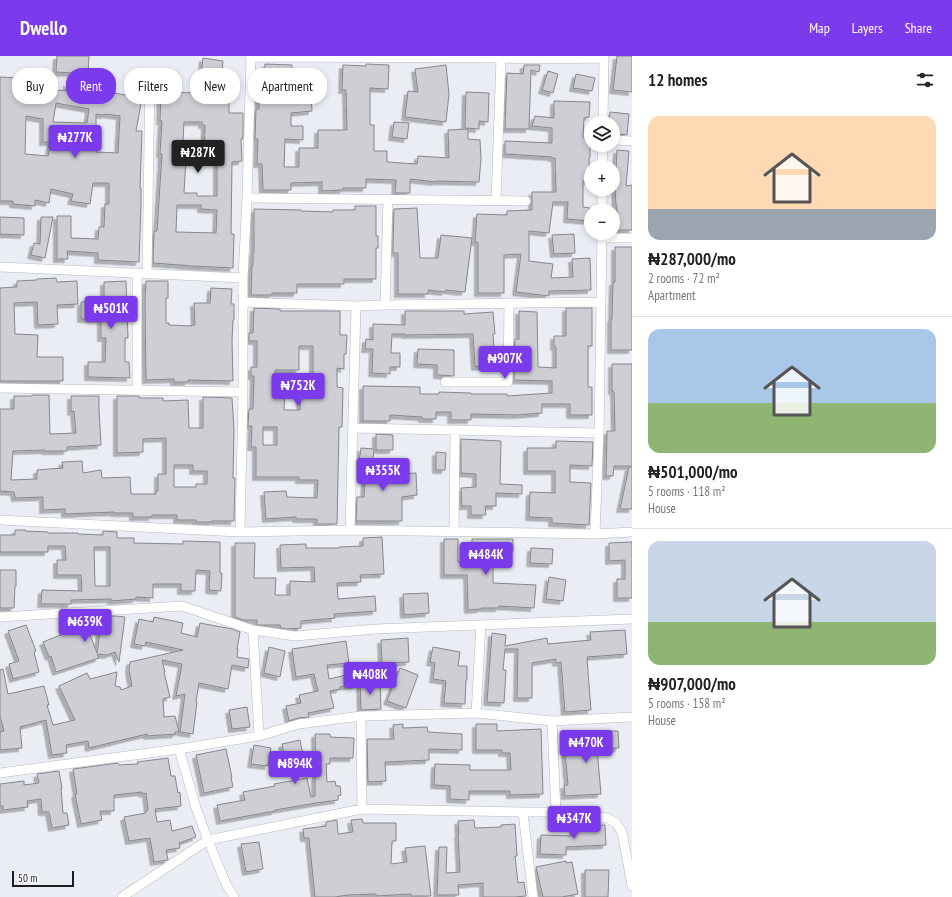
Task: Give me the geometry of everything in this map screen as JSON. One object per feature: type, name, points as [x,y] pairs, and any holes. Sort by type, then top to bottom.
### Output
[{"type":"street","points":[[240,532],[243,392],[243,278],[247,198],[250,57],[436,57],[540,59],[604,57],[603,116]]},
{"type":"street","points":[[496,201],[501,58]]},
{"type":"street","points":[[147,274],[150,104]]},
{"type":"street","points":[[620,140],[632,141]]},
{"type":"street","points":[[247,198],[526,201]]},
{"type":"street","points":[[386,304],[388,200]]},
{"type":"street","points":[[620,237],[632,238]]},
{"type":"street","points":[[595,534],[599,434],[602,240]]},
{"type":"street","points":[[0,267],[243,278]]},
{"type":"street","points":[[137,273],[137,390]]},
{"type":"street","points":[[243,302],[356,306],[386,304],[601,302]]},
{"type":"street","points":[[445,382],[508,382],[509,303]]},
{"type":"street","points":[[350,530],[356,306]]},
{"type":"street","points":[[0,388],[243,392]]},
{"type":"street","points":[[353,428],[599,434]]},
{"type":"street","points":[[454,431],[454,531]]},
{"type":"street","points":[[0,520],[240,532],[350,530],[595,534],[632,532]]},
{"type":"street","points":[[0,617],[182,606],[253,630],[295,636],[376,629],[632,619]]},
{"type":"street","points":[[476,713],[481,625]]},
{"type":"street","points":[[253,630],[260,736]]},
{"type":"street","points":[[0,773],[179,749],[260,736],[299,724],[361,716],[476,713],[552,721],[632,717]]},
{"type":"street","points":[[361,716],[362,809]]},
{"type":"street","points":[[552,721],[556,812]]},
{"type":"street","points":[[179,749],[196,808],[226,884],[234,897]]},
{"type":"street","points":[[122,897],[208,840],[362,809],[556,812],[607,818],[616,823],[622,832],[632,886]]},
{"type":"street","points":[[523,812],[533,897]]},
{"type":"building","points":[[57,56],[89,56],[88,68],[66,68],[66,73],[58,72],[58,68],[56,68]]},
{"type":"building","points":[[617,56],[632,56],[632,92],[613,90]]},
{"type":"building","points":[[203,58],[223,61],[222,68],[202,68]]},
{"type":"building","points":[[265,64],[292,65],[292,68],[265,68]]},
{"type":"building","points":[[343,65],[389,65],[388,89],[370,88],[370,125],[374,125],[374,151],[387,151],[387,162],[417,164],[418,156],[449,158],[448,130],[468,129],[468,139],[480,140],[481,159],[479,182],[436,182],[410,179],[410,193],[395,193],[396,180],[366,179],[366,188],[343,188],[343,190],[322,191],[322,182],[291,183],[291,190],[263,190],[262,164],[257,164],[258,139],[255,139],[256,109],[259,109],[259,104],[312,104],[312,111],[291,113],[291,126],[303,126],[303,140],[285,139],[284,167],[299,167],[299,148],[318,148],[318,130],[347,130],[346,90],[342,90]]},
{"type":"building","points":[[446,65],[449,94],[446,122],[405,117],[408,91],[418,92],[415,69]]},
{"type":"building","points":[[524,65],[540,65],[539,72],[531,70],[529,129],[505,129],[507,73],[523,74]]},
{"type":"building","points":[[548,71],[558,74],[553,93],[542,90]]},
{"type":"building","points":[[576,74],[595,78],[592,91],[573,88]]},
{"type":"building","points":[[0,77],[12,78],[12,104],[56,104],[53,122],[87,123],[89,109],[58,103],[58,90],[66,91],[66,104],[116,104],[116,93],[124,95],[124,104],[141,104],[136,131],[142,131],[139,262],[98,260],[98,253],[67,251],[68,259],[57,259],[57,216],[71,216],[71,238],[98,239],[99,227],[104,227],[105,204],[109,204],[109,183],[93,183],[90,204],[71,201],[73,194],[51,189],[49,203],[35,200],[35,206],[13,204],[13,201],[0,201]],"holes":[[[96,114],[120,116],[118,153],[96,152]],[[26,116],[43,119],[43,142],[51,142],[48,156],[25,154]]]},
{"type":"building","points":[[466,92],[489,93],[488,122],[479,121],[479,129],[465,128]]},
{"type":"building","points":[[182,93],[190,93],[190,104],[229,104],[229,113],[243,113],[243,139],[241,139],[242,161],[232,162],[231,234],[234,234],[233,268],[153,263],[154,231],[157,231],[162,154],[160,154],[162,121],[160,121],[161,104],[182,104]],"holes":[[[184,122],[202,122],[202,125],[205,125],[204,159],[217,159],[217,196],[197,196],[197,193],[184,193],[186,159],[182,159]],[[177,205],[201,205],[201,209],[217,210],[216,233],[176,232]]]},
{"type":"building","points":[[554,101],[590,102],[589,116],[584,116],[584,152],[590,152],[590,158],[589,160],[584,160],[584,221],[567,219],[568,202],[553,202],[549,233],[529,231],[529,261],[553,264],[551,278],[573,277],[572,259],[590,258],[591,290],[549,291],[549,296],[516,292],[521,254],[504,255],[504,293],[478,293],[478,242],[475,242],[477,214],[507,215],[507,211],[532,210],[532,192],[556,192],[555,158],[505,154],[505,141],[552,143],[552,128],[532,126],[535,116],[554,118]]},
{"type":"building","points":[[610,112],[629,114],[627,135],[620,134],[620,116],[610,116]]},
{"type":"building","points":[[394,122],[409,123],[407,139],[392,137]]},
{"type":"building","points":[[620,150],[629,151],[626,186],[632,185],[632,230],[620,230],[620,204],[616,204],[616,196],[620,196],[620,160],[616,160],[617,152],[620,152]]},
{"type":"building","points":[[355,206],[376,206],[376,236],[378,236],[378,248],[376,248],[376,279],[344,279],[344,284],[297,284],[297,293],[251,295],[254,252],[254,209],[333,212],[333,210],[355,210]]},
{"type":"building","points":[[417,208],[420,258],[438,258],[441,235],[472,238],[465,292],[428,290],[428,294],[398,294],[398,253],[393,253],[394,209]]},
{"type":"building","points":[[0,217],[24,218],[24,235],[0,234]]},
{"type":"building","points":[[41,217],[53,217],[45,258],[31,255],[34,243],[40,244]]},
{"type":"building","points":[[574,234],[575,253],[554,254],[552,235]]},
{"type":"building","points":[[615,247],[632,247],[632,350],[611,350],[613,282],[615,282]]},
{"type":"building","points":[[56,278],[57,282],[77,281],[78,304],[57,305],[58,324],[38,325],[37,302],[14,303],[15,334],[38,335],[37,357],[63,357],[63,381],[0,381],[0,288],[17,287],[17,281]]},
{"type":"building","points":[[126,281],[128,338],[125,338],[125,362],[129,362],[130,378],[88,377],[88,362],[105,362],[106,338],[101,338],[101,319],[81,319],[81,302],[104,301],[104,282]]},
{"type":"building","points":[[146,281],[168,281],[166,323],[169,323],[169,325],[195,325],[194,303],[210,303],[211,288],[232,289],[231,304],[234,304],[232,341],[233,381],[188,380],[188,382],[174,382],[174,379],[146,380]]},
{"type":"building","points":[[254,308],[280,309],[280,311],[340,311],[340,335],[347,335],[346,354],[344,354],[344,369],[337,368],[337,387],[343,388],[342,427],[339,427],[337,524],[317,524],[317,519],[296,519],[296,517],[266,519],[264,492],[286,491],[287,497],[317,498],[318,480],[299,480],[299,477],[256,477],[256,447],[251,447],[252,426],[248,426],[249,409],[253,409],[254,376],[251,376],[251,367],[257,367],[257,341],[249,341],[249,333],[253,333]],"holes":[[[299,346],[313,346],[313,387],[301,387],[300,410],[284,410],[285,387],[275,386],[275,370],[299,370]],[[263,427],[277,427],[277,445],[263,445]]]},
{"type":"building","points":[[566,308],[592,308],[592,346],[588,346],[588,387],[592,387],[592,415],[570,415],[570,404],[542,404],[542,413],[517,415],[471,414],[471,420],[451,420],[451,412],[436,412],[436,419],[422,419],[422,417],[390,415],[390,421],[363,421],[363,386],[420,387],[420,394],[439,394],[439,392],[507,394],[507,396],[552,393],[552,381],[514,380],[515,339],[519,339],[519,311],[537,312],[538,367],[556,368],[556,347],[554,347],[554,336],[566,336]]},
{"type":"building","points":[[405,311],[464,311],[464,314],[493,312],[495,365],[475,367],[473,334],[392,334],[391,353],[400,353],[400,367],[390,367],[390,374],[372,373],[373,349],[365,349],[366,339],[373,340],[373,324],[405,325]]},
{"type":"building","points":[[418,349],[454,350],[454,376],[437,375],[437,365],[417,364]]},
{"type":"building","points":[[612,364],[632,364],[632,466],[614,466],[613,476],[606,476],[607,431],[615,431],[614,392],[612,391]]},
{"type":"building","points":[[49,395],[50,434],[76,433],[74,411],[71,412],[71,396],[99,396],[101,445],[67,447],[67,451],[13,451],[11,480],[37,479],[37,470],[63,468],[62,462],[82,461],[83,473],[101,470],[102,478],[130,477],[131,494],[156,494],[156,491],[158,491],[158,474],[166,474],[166,438],[143,439],[143,452],[117,453],[117,396],[163,398],[163,401],[188,400],[189,428],[203,428],[203,397],[232,398],[234,429],[233,478],[235,478],[234,521],[196,522],[196,520],[177,520],[177,515],[133,517],[133,513],[114,512],[65,514],[65,509],[43,510],[43,497],[15,498],[14,492],[0,491],[0,409],[14,409],[14,396]],"holes":[[[174,465],[193,465],[193,471],[207,471],[207,484],[196,484],[196,487],[174,487]]]},
{"type":"building","points":[[376,434],[393,435],[393,450],[376,450]]},
{"type":"building","points":[[461,439],[501,441],[500,484],[522,485],[522,494],[496,493],[496,506],[485,506],[486,515],[471,515],[471,506],[462,506],[461,488],[476,487],[476,474],[461,473]]},
{"type":"building","points":[[556,441],[593,442],[592,466],[570,465],[570,482],[591,483],[589,525],[552,523],[552,518],[529,517],[530,492],[555,493],[555,471],[527,471],[527,448],[556,448]]},
{"type":"building","points":[[361,448],[374,449],[372,470],[401,474],[416,473],[417,495],[402,497],[402,521],[356,521],[357,497],[364,497],[366,463],[359,462]]},
{"type":"building","points":[[436,452],[446,453],[445,470],[436,470]]},
{"type":"building","points":[[629,467],[632,467],[632,509],[620,509]]},
{"type":"building","points":[[15,530],[103,535],[103,531],[117,532],[117,538],[134,538],[134,543],[183,544],[183,541],[220,542],[220,573],[222,573],[221,591],[209,590],[210,571],[196,570],[195,591],[181,591],[181,584],[153,584],[153,598],[136,597],[136,599],[111,601],[111,599],[71,600],[71,604],[41,604],[42,590],[82,591],[81,575],[57,575],[57,560],[66,560],[65,546],[48,546],[48,552],[0,552],[0,535],[15,535]],"holes":[[[94,547],[110,547],[110,586],[95,586]]]},
{"type":"building","points":[[382,537],[384,574],[360,575],[361,582],[337,583],[338,599],[375,596],[376,611],[334,614],[335,618],[301,621],[301,628],[286,629],[281,628],[280,625],[257,625],[257,620],[243,620],[235,617],[235,543],[255,543],[254,578],[276,578],[275,595],[290,595],[290,581],[315,582],[314,567],[281,568],[280,545],[306,544],[306,548],[339,548],[363,546],[363,538]]},
{"type":"building","points":[[444,539],[458,539],[458,562],[472,561],[472,539],[513,539],[513,551],[493,550],[493,583],[536,585],[534,608],[499,606],[499,608],[468,610],[467,575],[444,575]]},
{"type":"building","points":[[632,542],[632,598],[617,598],[617,579],[625,579],[625,560],[609,561],[609,543]]},
{"type":"building","points":[[531,548],[553,549],[552,564],[530,563]]},
{"type":"building","points":[[0,570],[16,570],[14,608],[0,608]]},
{"type":"building","points":[[549,577],[566,580],[563,601],[546,599]]},
{"type":"building","points":[[428,593],[429,613],[404,615],[403,594]]},
{"type":"building","points":[[102,617],[125,617],[119,662],[115,652],[107,655],[97,654],[99,658],[56,672],[51,656],[49,657],[43,642],[68,632],[66,627],[84,620],[97,653]]},
{"type":"building","points":[[154,617],[183,623],[181,633],[197,637],[200,623],[240,632],[237,657],[249,659],[248,668],[232,665],[228,689],[199,683],[193,734],[180,732],[185,694],[176,696],[182,664],[162,660],[170,697],[163,699],[164,717],[175,716],[179,732],[175,732],[176,734],[147,736],[147,734],[89,748],[88,741],[66,745],[67,753],[52,755],[46,720],[20,727],[22,748],[0,750],[0,732],[4,731],[0,716],[0,670],[3,669],[8,694],[44,686],[49,705],[47,705],[53,725],[75,720],[59,686],[87,673],[90,679],[117,672],[115,686],[120,687],[121,690],[132,686],[129,670],[130,662],[183,650],[146,642],[145,646],[134,644],[139,619],[153,622]]},
{"type":"building","points":[[26,625],[36,651],[34,652],[39,672],[13,679],[9,664],[19,661],[8,631]]},
{"type":"building","points":[[625,630],[627,654],[587,657],[591,710],[565,712],[561,662],[556,663],[556,659],[532,663],[532,698],[517,698],[518,649],[505,649],[503,670],[506,670],[504,703],[487,702],[492,633],[506,635],[505,646],[547,638],[548,644],[591,640],[590,632]]},
{"type":"building","points":[[408,638],[409,662],[382,663],[381,640]]},
{"type":"building","points":[[346,641],[349,663],[327,665],[329,679],[355,674],[357,685],[340,687],[340,689],[330,691],[334,708],[308,713],[309,717],[289,721],[286,706],[301,703],[299,695],[318,691],[314,674],[296,677],[292,649]]},
{"type":"building","points":[[269,647],[285,651],[280,677],[264,673]]},
{"type":"building","points":[[433,647],[460,652],[458,666],[467,666],[465,704],[444,703],[446,681],[433,679],[435,663],[430,662]]},
{"type":"building","points":[[400,668],[418,675],[406,708],[387,701]]},
{"type":"building","points":[[380,681],[381,709],[361,710],[360,682]]},
{"type":"building","points":[[247,707],[250,727],[232,729],[229,710]]},
{"type":"building","points":[[403,724],[403,728],[427,727],[428,732],[462,734],[462,750],[429,749],[429,760],[385,762],[386,781],[368,782],[367,739],[394,739],[393,725]]},
{"type":"building","points":[[476,724],[497,724],[497,731],[541,729],[543,794],[510,795],[510,791],[469,791],[469,800],[450,799],[450,786],[434,785],[435,764],[470,765],[470,770],[511,770],[510,753],[502,753],[502,750],[476,750]]},
{"type":"building","points":[[607,731],[618,731],[619,748],[597,749],[601,794],[565,796],[564,785],[568,785],[564,740],[608,737]]},
{"type":"building","points":[[315,734],[330,734],[330,737],[354,738],[353,758],[330,758],[330,764],[326,764],[327,782],[335,781],[336,786],[340,786],[341,795],[338,796],[338,800],[220,821],[217,805],[245,800],[243,792],[307,778],[311,797],[315,796]]},
{"type":"building","points":[[300,740],[303,755],[285,758],[282,744]]},
{"type":"building","points":[[254,745],[271,748],[268,766],[251,764]]},
{"type":"building","points":[[226,749],[233,787],[204,793],[196,755]]},
{"type":"building","points":[[168,758],[171,776],[175,776],[178,793],[180,792],[181,806],[155,809],[157,822],[170,820],[172,831],[192,826],[196,837],[179,843],[180,848],[166,850],[168,860],[154,862],[150,838],[129,841],[124,817],[146,813],[148,810],[146,793],[143,794],[142,792],[114,795],[114,811],[100,811],[102,820],[81,824],[75,794],[77,794],[73,769],[118,763],[119,765],[138,764],[137,762]]},
{"type":"building","points":[[59,771],[62,788],[63,813],[67,813],[69,825],[52,828],[49,812],[42,812],[41,799],[27,801],[28,807],[3,810],[3,806],[0,806],[0,784],[24,781],[24,785],[39,783],[37,774]]},
{"type":"building","points":[[362,819],[363,823],[396,823],[396,841],[392,841],[391,864],[407,862],[405,848],[425,846],[431,896],[411,896],[411,894],[376,896],[376,894],[315,897],[309,838],[304,838],[303,829],[326,826],[326,822],[337,820],[338,834],[353,832],[351,820]]},
{"type":"building","points":[[474,820],[475,828],[501,827],[501,825],[515,824],[517,856],[515,856],[518,883],[524,882],[526,896],[483,897],[483,883],[458,885],[459,895],[437,895],[439,847],[447,847],[446,873],[460,872],[458,821]]},
{"type":"building","points":[[605,825],[606,845],[566,847],[566,855],[540,854],[541,835],[574,836],[573,827]]},
{"type":"building","points":[[259,842],[263,869],[246,872],[241,844]]},
{"type":"building","points":[[566,861],[566,863],[572,862],[578,894],[562,897],[543,897],[536,867]]},
{"type":"building","points":[[585,870],[609,870],[608,897],[585,897]]}]
